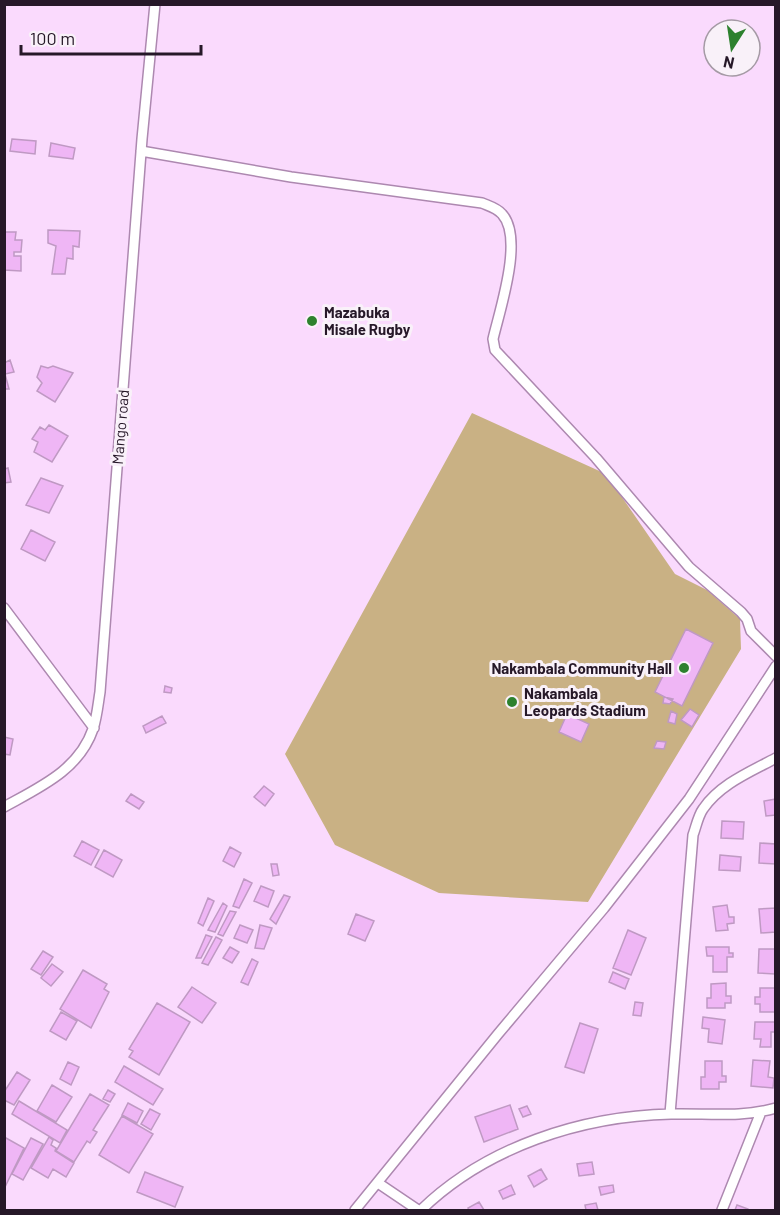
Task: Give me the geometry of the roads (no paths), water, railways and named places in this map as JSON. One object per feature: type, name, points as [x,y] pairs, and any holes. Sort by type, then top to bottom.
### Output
[{"type":"street","name":"Mango road","points":[[4,807],[49,782],[70,766],[83,751],[94,728],[100,692],[141,151],[155,4]]},
{"type":"street","points":[[141,151],[291,177],[482,203],[495,208],[509,225],[513,250],[493,339],[495,350],[596,458],[689,567],[741,612],[747,619],[751,631],[776,656]]},
{"type":"street","points":[[4,608],[94,728]]},
{"type":"street","points":[[355,1210],[604,908],[689,799],[776,666]]},
{"type":"street","points":[[670,1114],[693,835],[702,810],[717,793],[776,758]]},
{"type":"street","points":[[689,799],[702,810]]},
{"type":"street","points":[[378,1183],[419,1210],[441,1190],[491,1159],[551,1134],[610,1120],[670,1114],[737,1115],[776,1108]]},
{"type":"street","points":[[722,1210],[761,1112]]},
{"type":"place","name":"Mazabuka Misale Rugby","points":[[312,321]]},
{"type":"place","name":"Nakambala Community Hall","points":[[684,668]]},
{"type":"place","name":"Nakambala Leopards Stadium","points":[[512,702]]}]
